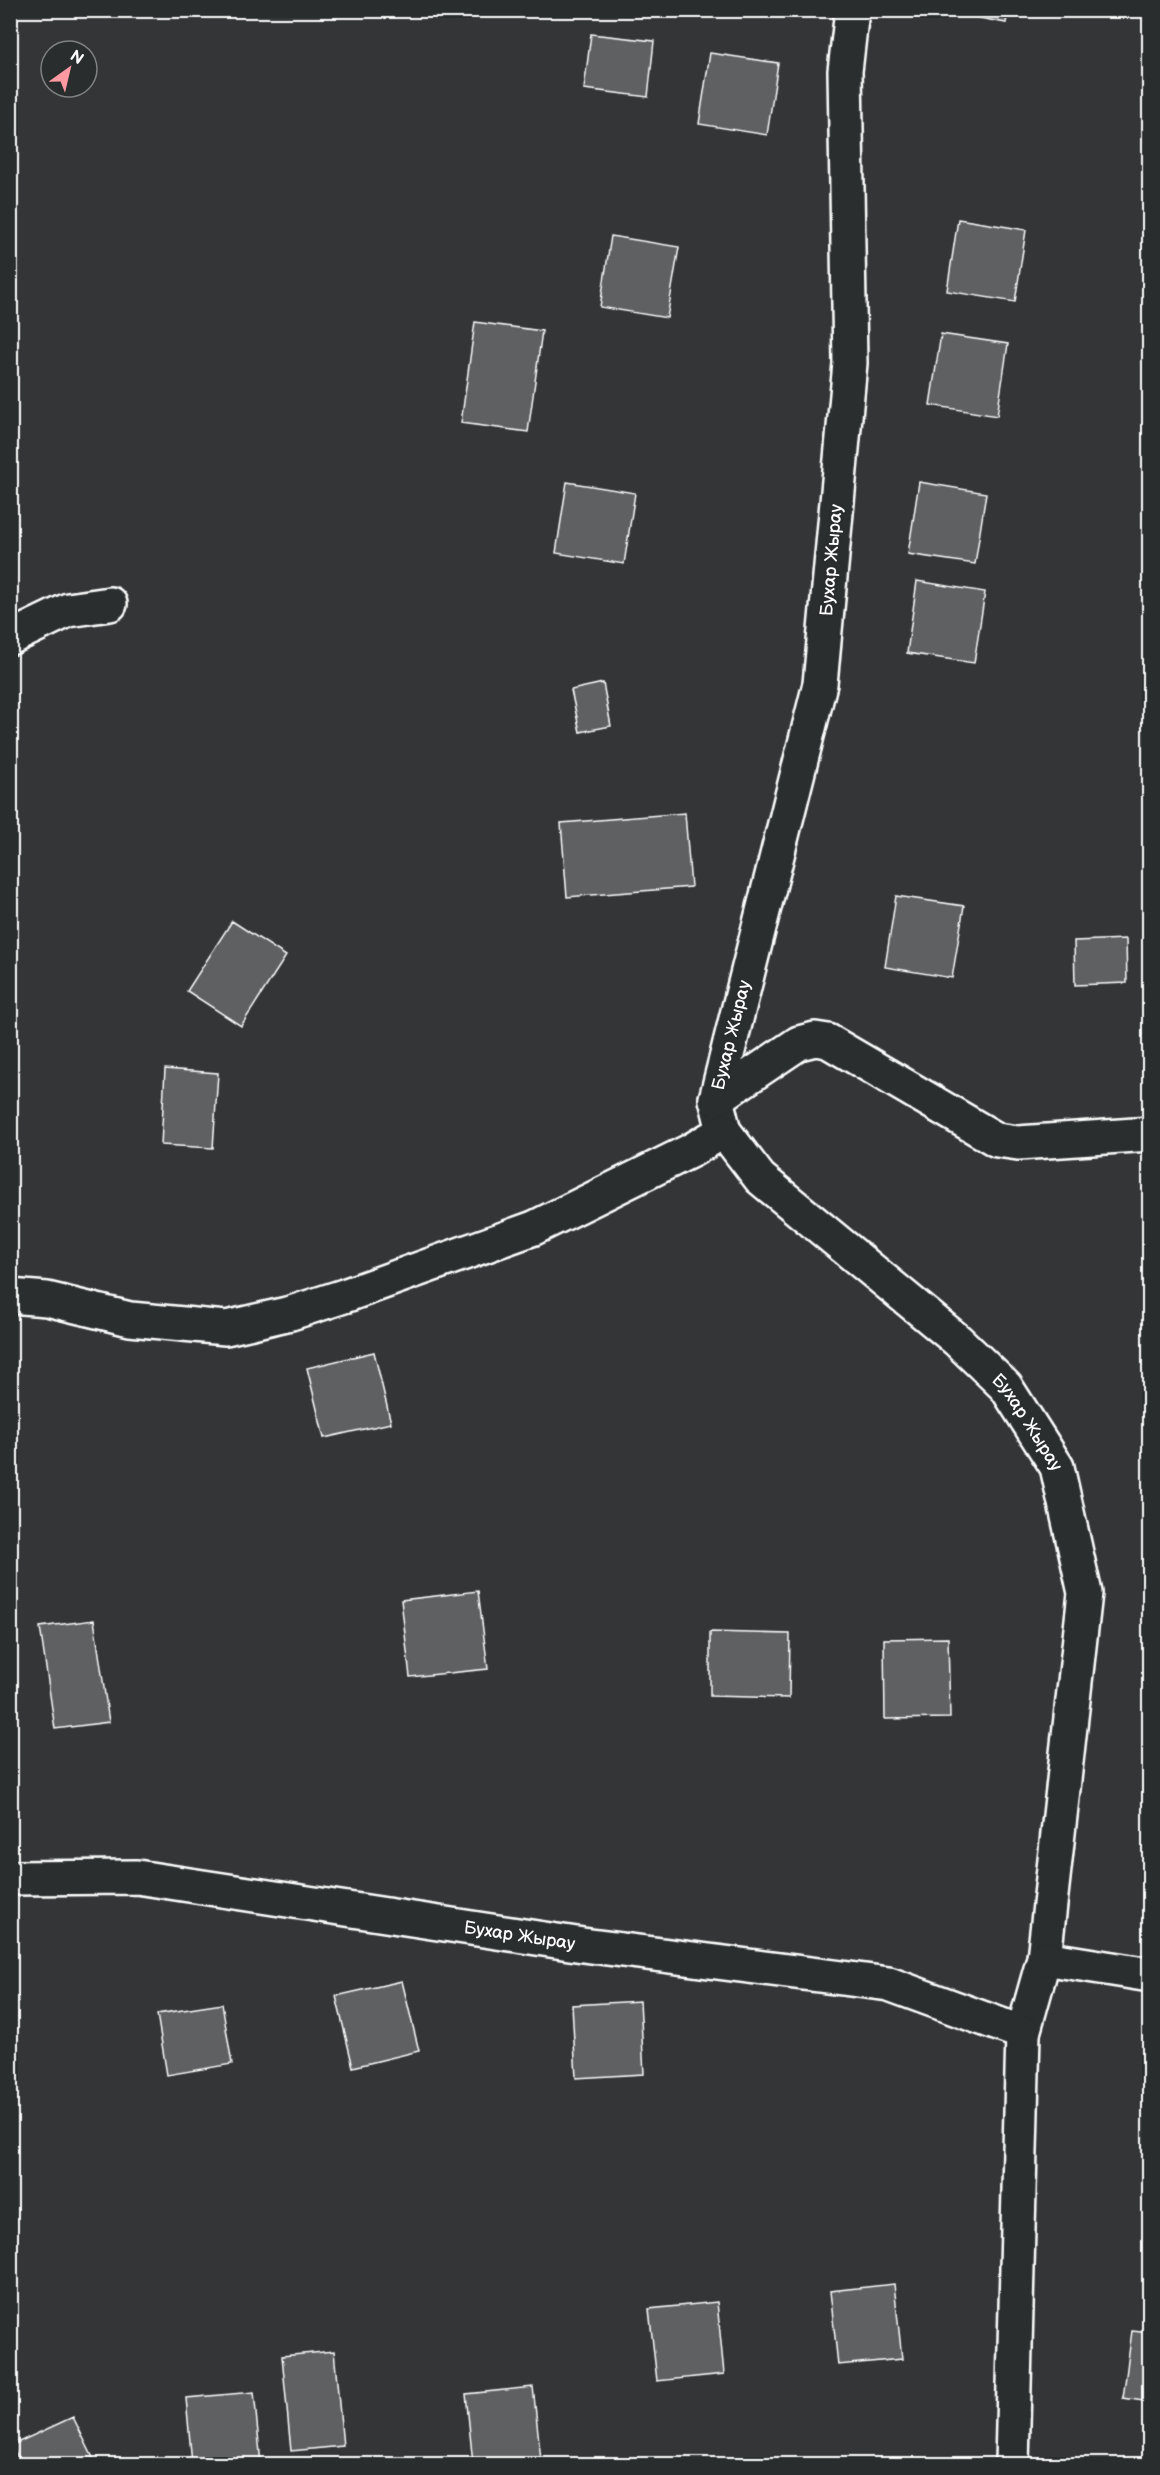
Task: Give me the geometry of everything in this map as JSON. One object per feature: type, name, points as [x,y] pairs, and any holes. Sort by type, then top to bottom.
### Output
[{"type":"street","name":"Бухар Жырау","points":[[852,10],[845,71],[850,363],[820,684],[716,1099],[724,1131],[760,1178],[957,1340],[1006,1387],[1057,1467],[1085,1593],[1044,1958],[1023,2033],[1012,2464]]},
{"type":"street","points":[[10,638],[68,610],[110,604]]},
{"type":"street","points":[[716,1099],[799,1043],[815,1039],[828,1041],[997,1140],[1018,1143],[1149,1134]]},
{"type":"street","points":[[10,1296],[47,1299],[130,1319],[226,1328],[291,1313],[534,1228],[690,1151],[724,1131]]},
{"type":"street","name":"Бухар Жырау","points":[[10,1878],[137,1876],[583,1945],[889,1984],[1023,2033]]},
{"type":"street","points":[[1044,1958],[1149,1975]]},
{"type":"building","points":[[939,10],[1008,10],[1006,23]]},
{"type":"building","points":[[591,34],[654,41],[648,97],[584,89]]},
{"type":"building","points":[[710,53],[778,63],[767,135],[699,124]]},
{"type":"building","points":[[958,219],[1026,230],[1015,302],[947,291]]},
{"type":"building","points":[[611,236],[679,247],[667,318],[600,307]]},
{"type":"building","points":[[475,322],[542,331],[528,432],[461,423]]},
{"type":"building","points":[[941,334],[1008,344],[997,416],[930,405]]},
{"type":"building","points":[[567,482],[635,493],[624,564],[556,553]]},
{"type":"building","points":[[919,482],[986,493],[975,564],[908,554]]},
{"type":"building","points":[[917,581],[985,592],[974,663],[907,653]]},
{"type":"building","points":[[603,683],[611,726],[580,732],[571,690]]},
{"type":"building","points":[[685,813],[691,887],[567,897],[561,823]]},
{"type":"building","points":[[896,896],[964,906],[952,978],[885,967]]},
{"type":"building","points":[[232,921],[286,956],[241,1026],[187,991]]},
{"type":"building","points":[[1126,939],[1127,983],[1075,985],[1074,941]]},
{"type":"building","points":[[165,1069],[218,1073],[213,1148],[161,1145]]},
{"type":"building","points":[[374,1352],[391,1423],[324,1438],[307,1368]]},
{"type":"building","points":[[478,1591],[488,1669],[410,1677],[401,1600]]},
{"type":"building","points":[[94,1620],[109,1722],[55,1729],[40,1627]]},
{"type":"building","points":[[710,1632],[790,1634],[789,1698],[710,1696]]},
{"type":"building","points":[[948,1638],[950,1718],[885,1719],[884,1639]]},
{"type":"building","points":[[402,1981],[419,2051],[353,2067],[336,1996]]},
{"type":"building","points":[[640,2001],[644,2074],[576,2078],[572,2005]]},
{"type":"building","points":[[222,2004],[232,2064],[167,2075],[157,2014]]},
{"type":"building","points":[[894,2284],[902,2359],[838,2365],[830,2291]]},
{"type":"building","points":[[717,2302],[724,2374],[657,2381],[649,2309]]},
{"type":"building","points":[[1132,2331],[1150,2333],[1150,2402],[1123,2398]]},
{"type":"building","points":[[334,2351],[343,2446],[291,2451],[282,2356]]},
{"type":"building","points":[[533,2387],[541,2460],[473,2464],[466,2394]]},
{"type":"building","points":[[254,2392],[261,2464],[192,2464],[186,2398]]},
{"type":"building","points":[[73,2417],[96,2464],[21,2464],[12,2445]]}]
